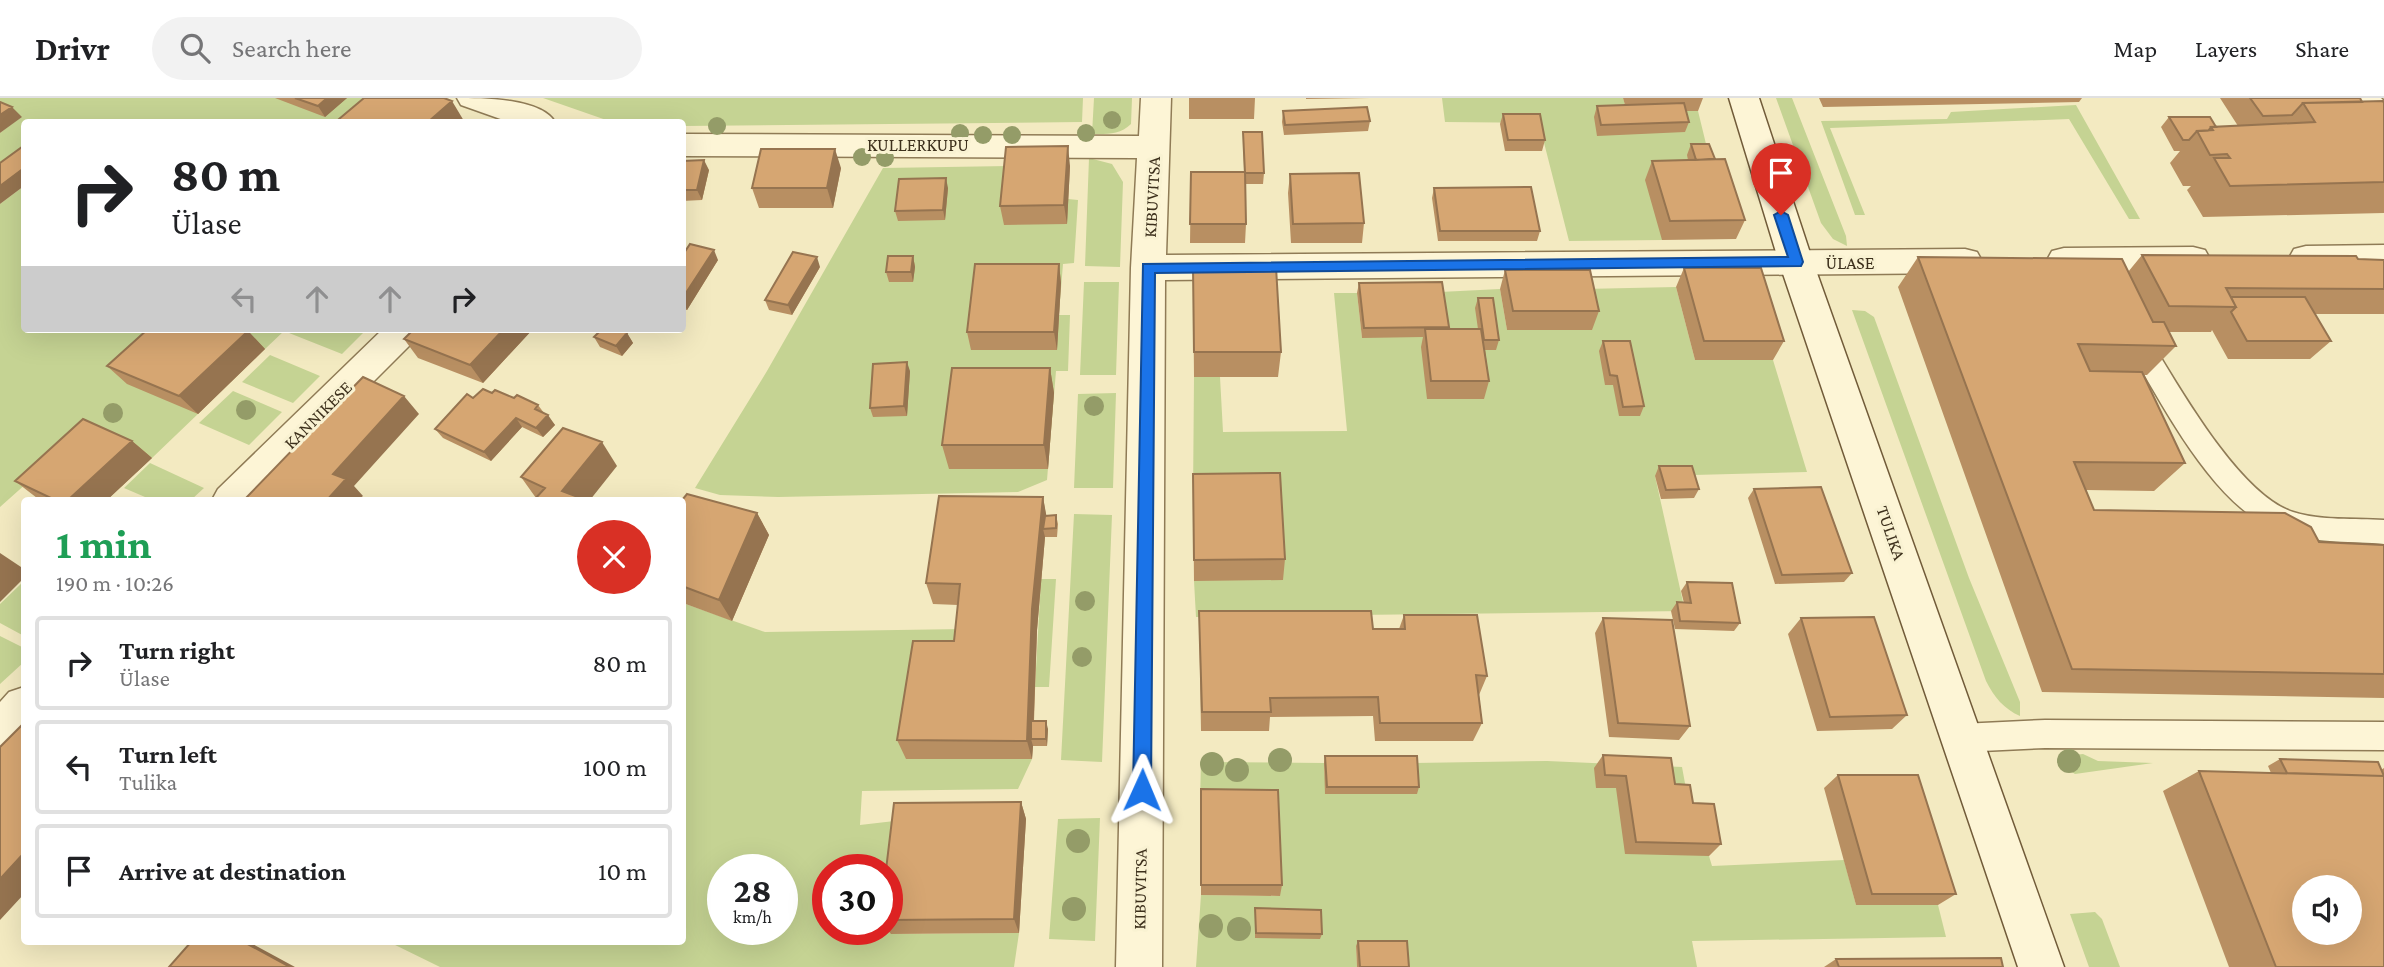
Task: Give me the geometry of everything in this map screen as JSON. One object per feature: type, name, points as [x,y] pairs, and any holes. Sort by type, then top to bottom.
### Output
[{"type":"street","points":[[472,98],[532,119]]},
{"type":"street","name":"KIBUVITSA","points":[[1139,967],[1148,268],[1156,98]]},
{"type":"street","name":"TULIKA","points":[[1744,98],[1796,262],[2041,967]]},
{"type":"street","name":"KULLERKUPU","points":[[686,145],[1154,147]]},
{"type":"street","points":[[2275,258],[2384,257]]},
{"type":"street","name":"ÜLASE","points":[[1148,268],[2015,261],[2101,269],[2221,258]]},
{"type":"street","name":"KANNIKESE","points":[[234,497],[401,333]]},
{"type":"street","points":[[0,731],[21,709]]},
{"type":"lane","points":[[2368,98],[2384,114]]},
{"type":"lane","points":[[2122,315],[2199,442],[2252,502],[2286,523],[2384,532]]},
{"type":"lane","points":[[1961,738],[2045,734],[2384,736]]},
{"type":"green space","points":[[0,98],[400,98],[375,119],[21,119],[21,165],[0,181],[0,133],[21,117],[0,108]]},
{"type":"green space","points":[[543,98],[1083,98],[1082,122],[686,126],[686,119],[603,119]]},
{"type":"green space","points":[[1094,98],[1132,98],[1131,124],[1118,132],[1092,134]]},
{"type":"green space","points":[[1442,98],[1623,98],[1627,111],[1698,111],[1707,148],[1662,240],[1569,241],[1539,123],[1445,122]]},
{"type":"green space","points":[[1776,98],[1792,98],[1846,236],[1847,246],[1833,239],[1821,223]]},
{"type":"green space","points":[[2076,105],[2140,219],[2129,219],[2069,119],[1830,128],[1865,215],[1855,215],[1821,121],[1947,119],[1951,112]]},
{"type":"green space","points":[[1089,158],[1112,164],[1123,182],[1120,267],[1085,266]]},
{"type":"green space","points":[[1009,166],[1068,199],[1078,200],[1074,263],[1063,264],[1056,350],[1059,315],[1070,315],[1068,371],[1056,371],[1047,480],[1018,492],[778,497],[720,495],[695,488],[767,371],[883,168]]},
{"type":"green space","points":[[21,188],[21,333],[188,333],[200,412],[152,458],[104,437],[65,449],[0,507],[0,204]]},
{"type":"green space","points":[[1084,282],[1119,282],[1116,375],[1080,375]]},
{"type":"green space","points":[[1676,287],[1695,360],[1773,360],[1807,472],[1655,476],[1685,611],[1196,617],[1194,581],[1278,496],[1193,497],[1194,377],[1220,377],[1223,432],[1347,431],[1334,293],[1357,293],[1362,338],[1440,292],[1500,289],[1507,330],[1592,330],[1583,289]]},
{"type":"green space","points":[[1852,310],[1865,311],[1874,317],[1969,578],[2020,702],[2020,716],[2000,702],[1986,681]]},
{"type":"green space","points":[[225,333],[282,333],[265,349]]},
{"type":"green space","points":[[289,333],[363,333],[342,354]]},
{"type":"green space","points":[[270,355],[320,376],[293,403],[242,382]]},
{"type":"green space","points":[[233,391],[282,412],[249,445],[199,423]]},
{"type":"green space","points":[[1116,393],[1113,488],[1074,488],[1078,394]]},
{"type":"green space","points":[[150,463],[204,488],[194,497],[145,497],[124,488]]},
{"type":"green space","points":[[1074,514],[1112,515],[1102,762],[1061,760]]},
{"type":"green space","points":[[1041,579],[1056,579],[1049,687],[1035,687]]},
{"type":"green space","points":[[21,584],[21,634],[0,623],[0,604]]},
{"type":"green space","points":[[686,604],[765,632],[964,629],[1032,759],[1018,789],[862,791],[860,825],[903,820],[899,854],[812,854],[812,945],[903,945],[903,934],[1019,933],[1014,967],[440,967],[395,945],[686,945]]},
{"type":"green space","points":[[0,636],[21,646],[21,665],[0,684]]},
{"type":"green space","points":[[2083,754],[2098,761],[2153,763],[2075,774],[2064,767],[2061,761],[2066,756]]},
{"type":"green space","points":[[1547,761],[1682,767],[1691,816],[1616,788],[1709,856],[1712,866],[1844,860],[1856,905],[1938,905],[1946,937],[1692,941],[1697,967],[1406,967],[1356,946],[1357,967],[1196,967],[1201,895],[1279,896],[1276,802],[1200,802],[1201,762],[1324,763],[1326,794],[1416,794],[1414,763]]},
{"type":"green space","points":[[1100,818],[1095,941],[1049,939],[1058,819]]},
{"type":"green space","points":[[2095,912],[2102,919],[2120,967],[2089,967],[2070,914]]},
{"type":"building","points":[[295,98],[327,98],[318,106]]},
{"type":"building","points":[[364,98],[444,98],[452,101],[431,119],[339,119]]},
{"type":"building","points":[[2250,98],[2360,98],[2362,102],[2303,103],[2292,115],[2263,116]]},
{"type":"building","points":[[2383,101],[2384,182],[2230,186],[2214,158],[2230,158],[2227,154],[2210,155],[2197,131],[2213,130],[2211,127],[2315,122],[2303,103]]},
{"type":"building","points":[[0,102],[12,107],[0,115]]},
{"type":"building","points":[[1684,103],[1689,122],[1601,125],[1597,106]]},
{"type":"building","points":[[1367,107],[1370,121],[1285,125],[1283,111]]},
{"type":"building","points":[[1503,114],[1540,114],[1545,140],[1508,140]]},
{"type":"building","points":[[2169,117],[2210,117],[2216,127],[2211,127],[2208,131],[2197,131],[2189,140],[2183,140]]},
{"type":"building","points":[[1243,132],[1262,132],[1264,173],[1245,173]]},
{"type":"building","points":[[1691,144],[1709,144],[1715,159],[1696,160]]},
{"type":"building","points":[[1068,146],[1064,205],[1000,206],[1006,147]]},
{"type":"building","points":[[21,148],[21,170],[0,186],[0,163]]},
{"type":"building","points":[[761,149],[835,149],[827,188],[752,188]]},
{"type":"building","points":[[1725,159],[1745,220],[1670,221],[1652,161]]},
{"type":"building","points":[[704,160],[697,190],[686,190],[686,161]]},
{"type":"building","points":[[1191,172],[1245,172],[1246,224],[1190,224]]},
{"type":"building","points":[[1359,173],[1364,223],[1293,224],[1290,174]]},
{"type":"building","points":[[946,178],[943,210],[895,211],[899,179]]},
{"type":"building","points":[[1531,187],[1540,231],[1440,231],[1434,188]]},
{"type":"building","points":[[690,244],[714,250],[686,293],[686,250]]},
{"type":"building","points":[[793,252],[817,257],[788,305],[765,300]]},
{"type":"building","points":[[2142,255],[2356,256],[2358,259],[2384,260],[2384,289],[2226,288],[2236,307],[2169,306]]},
{"type":"building","points":[[888,256],[913,256],[911,272],[886,272]]},
{"type":"building","points":[[1918,257],[2122,259],[2153,322],[2164,322],[2176,346],[2078,344],[2090,371],[2142,372],[2185,463],[2074,462],[2094,510],[2285,513],[2311,527],[2319,542],[2384,545],[2384,674],[2072,669]]},
{"type":"building","points":[[975,264],[1059,264],[1054,332],[967,332]]},
{"type":"building","points":[[1193,267],[1276,267],[1281,352],[1194,352]]},
{"type":"building","points":[[1684,268],[1761,268],[1784,341],[1704,341]]},
{"type":"building","points":[[1505,270],[1590,270],[1599,311],[1513,311]]},
{"type":"building","points":[[1442,282],[1449,327],[1364,328],[1359,283]]},
{"type":"building","points":[[2231,297],[2305,297],[2331,341],[2247,341],[2231,312],[2236,307]]},
{"type":"building","points":[[1478,298],[1493,298],[1499,340],[1484,340]]},
{"type":"building","points":[[1425,329],[1481,329],[1489,381],[1431,381]]},
{"type":"building","points":[[144,333],[246,333],[179,396],[107,366]]},
{"type":"building","points":[[410,333],[500,333],[470,365],[404,339]]},
{"type":"building","points":[[598,333],[627,333],[616,346],[594,337]]},
{"type":"building","points":[[1603,341],[1630,341],[1644,406],[1623,407],[1617,376],[1610,375]]},
{"type":"building","points":[[907,362],[904,406],[870,408],[873,364]]},
{"type":"building","points":[[952,368],[1050,368],[1044,445],[942,445]]},
{"type":"building","points":[[363,377],[404,396],[333,474],[346,479],[330,497],[247,497]]},
{"type":"building","points":[[483,389],[492,393],[495,390],[514,398],[517,395],[538,405],[535,409],[548,415],[536,428],[516,418],[484,452],[435,429],[467,394],[473,398]]},
{"type":"building","points":[[83,419],[132,441],[71,497],[49,497],[15,481]]},
{"type":"building","points":[[563,428],[602,442],[562,491],[578,497],[537,497],[545,488],[521,477]]},
{"type":"building","points":[[1659,466],[1692,466],[1699,489],[1666,490]]},
{"type":"building","points":[[1280,473],[1285,559],[1194,560],[1193,474]]},
{"type":"building","points":[[1821,487],[1852,573],[1782,575],[1754,489]]},
{"type":"building","points":[[687,494],[757,513],[719,600],[686,588],[684,497]]},
{"type":"building","points":[[939,496],[1043,497],[1032,609],[1027,741],[897,740],[913,641],[954,641],[960,584],[926,583]]},
{"type":"building","points":[[1056,515],[1056,528],[1043,529],[1045,516]]},
{"type":"building","points":[[1687,582],[1732,583],[1740,623],[1680,621],[1677,602],[1691,603]]},
{"type":"building","points":[[1199,611],[1371,611],[1373,629],[1405,629],[1404,615],[1477,615],[1487,676],[1476,675],[1482,723],[1380,723],[1378,697],[1270,698],[1271,712],[1202,712]]},
{"type":"building","points":[[1874,617],[1907,715],[1830,717],[1801,618]]},
{"type":"building","points":[[1603,618],[1672,620],[1690,726],[1618,723]]},
{"type":"building","points":[[1031,721],[1046,721],[1046,739],[1031,739]]},
{"type":"building","points":[[21,726],[21,856],[0,879],[0,747]]},
{"type":"building","points":[[1603,755],[1671,758],[1675,784],[1690,785],[1693,803],[1714,804],[1721,844],[1636,842],[1626,776],[1605,775]]},
{"type":"building","points":[[1325,756],[1417,756],[1419,787],[1327,787]]},
{"type":"building","points":[[2280,759],[2378,762],[2384,776],[2287,773]]},
{"type":"building","points":[[2199,771],[2384,776],[2384,967],[2276,967]]},
{"type":"building","points":[[1838,775],[1918,775],[1956,894],[1872,894]]},
{"type":"building","points":[[1201,789],[1278,790],[1282,885],[1201,885]]},
{"type":"building","points":[[1021,802],[1014,919],[903,920],[903,854],[888,854],[894,803]]},
{"type":"building","points":[[1255,908],[1321,910],[1322,934],[1256,933]]},
{"type":"building","points":[[1358,941],[1407,941],[1409,967],[1360,967]]},
{"type":"building","points":[[188,945],[250,945],[290,967],[169,967]]},
{"type":"building","points":[[2001,958],[2003,967],[1839,967],[1836,959]]},
{"type":"route","points":[[1142,790],[1148,268],[1796,262],[1781,215]]}]
